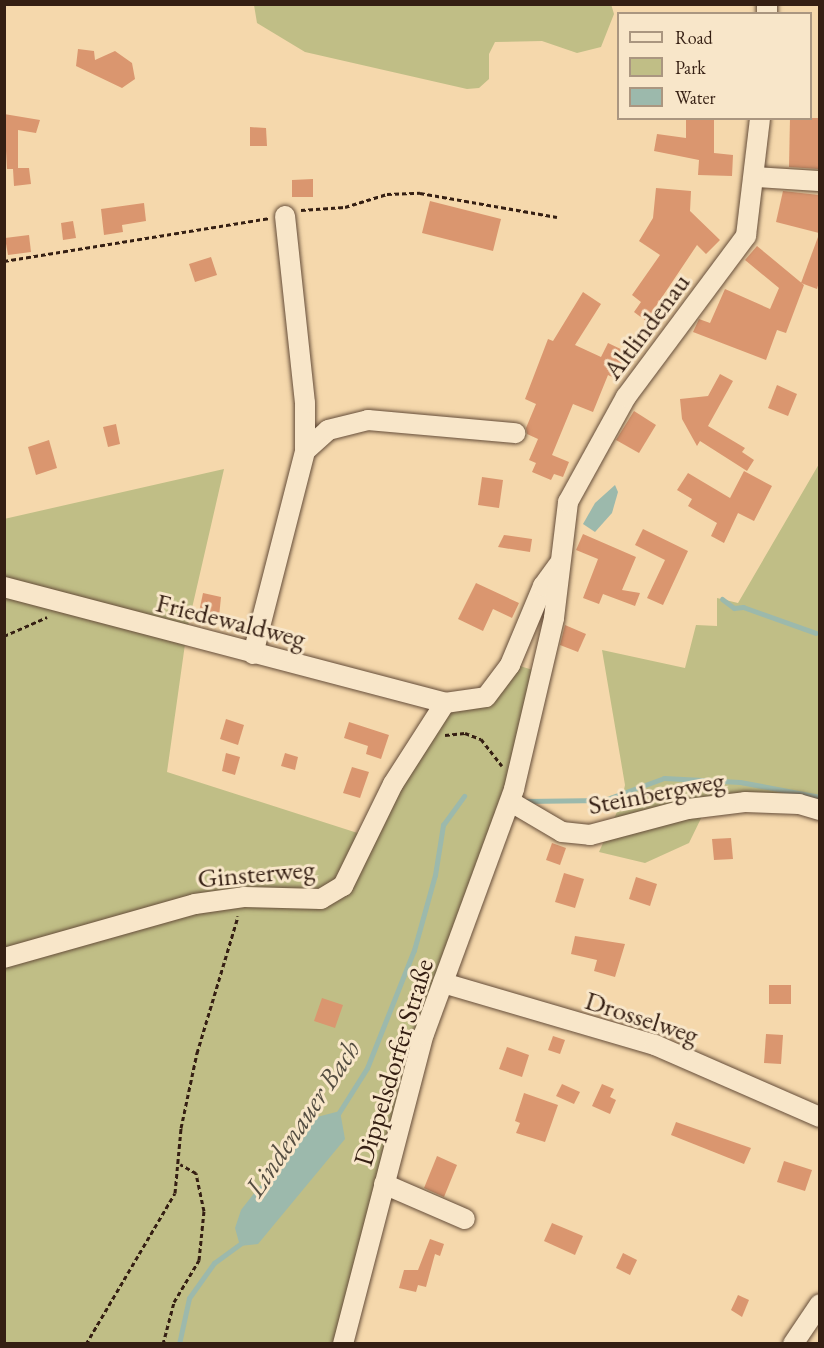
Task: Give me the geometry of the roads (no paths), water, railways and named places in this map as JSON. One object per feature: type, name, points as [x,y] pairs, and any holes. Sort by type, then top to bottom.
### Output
[{"type":"street","name":"Altlindenau","points":[[512,795],[554,618],[568,502],[626,397],[746,236],[756,177],[760,120]]},
{"type":"street","points":[[756,177],[819,181]]},
{"type":"street","points":[[253,654],[305,451],[305,403],[285,216]]},
{"type":"street","points":[[305,451],[328,430],[368,420],[515,433]]},
{"type":"street","name":"Altlindenau","points":[[445,703],[486,697],[510,666],[543,586],[560,562]]},
{"type":"street","name":"Friedewaldweg","points":[[4,587],[445,703]]},
{"type":"street","name":"Ginsterweg","points":[[4,958],[195,904],[244,897],[321,899],[343,886],[419,737],[445,703]]},
{"type":"street","name":"Steinbergweg","points":[[512,795],[562,832],[590,835],[688,808],[745,802],[799,804],[819,810]]},
{"type":"street","name":"Dippelsdorfer Straße","points":[[343,1344],[424,1034],[512,795]]},
{"type":"street","name":"Drosselweg","points":[[443,983],[655,1045],[819,1117]]},
{"type":"street","points":[[384,1184],[465,1219]]},
{"type":"street","points":[[793,1344],[819,1304]]},
{"type":"water","points":[[615,485],[618,492],[612,513],[595,532],[583,524],[595,503]]},
{"type":"water","points":[[340,1111],[345,1139],[258,1244],[240,1246],[235,1228],[241,1210],[313,1118]]},
{"type":"waterway","points":[[722,599],[734,608],[743,607],[816,633]]},
{"type":"waterway","name":"Lindenauer Bach","points":[[524,801],[604,800],[664,778],[740,782],[820,797]]},
{"type":"waterway","name":"Lindenauer Bach","points":[[338,1114],[367,1068],[414,950],[435,875],[443,825],[464,796]]},
{"type":"waterway","name":"Lindenauer Bach","points":[[179,1344],[189,1298],[214,1263],[243,1242]]}]
